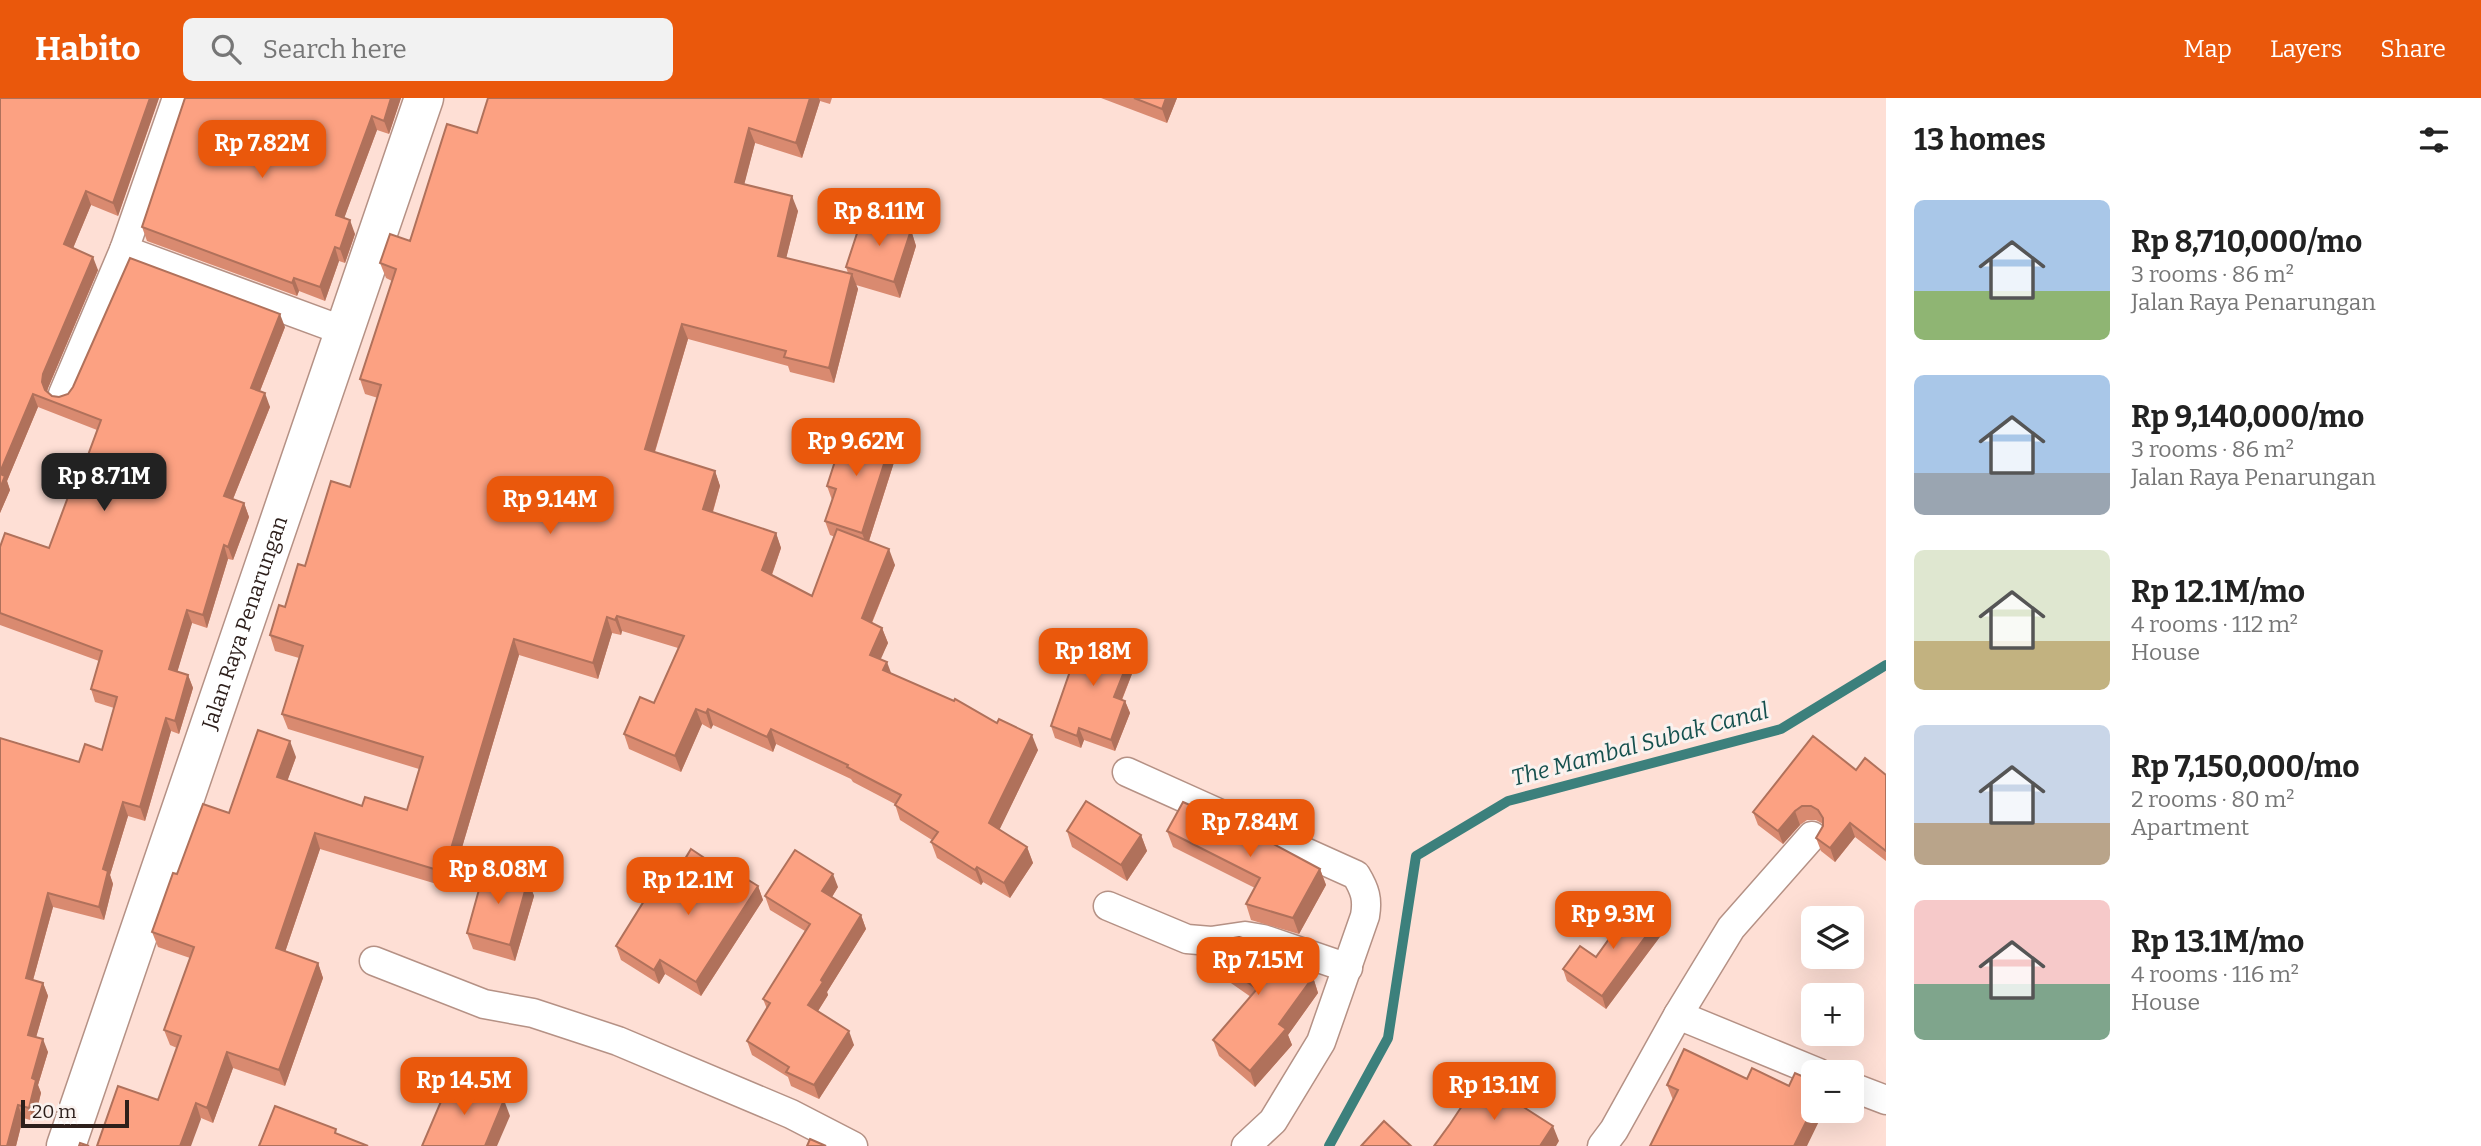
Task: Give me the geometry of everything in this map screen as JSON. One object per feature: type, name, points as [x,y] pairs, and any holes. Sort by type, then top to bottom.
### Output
[{"type":"main road","name":"Jalan Raya Penarungan","points":[[66,1146],[424,98]]},
{"type":"street","points":[[63,394],[124,250],[177,98]]},
{"type":"street","points":[[124,250],[345,331]]},
{"type":"street","points":[[1127,772],[1356,875],[1365,890],[1365,916],[1321,1042],[1273,1121],[1246,1146]]},
{"type":"street","points":[[1602,1146],[1615,1130],[1678,1015],[1731,928],[1812,836]]},
{"type":"street","points":[[1108,906],[1187,939],[1211,941],[1245,936],[1263,939],[1348,968]]},
{"type":"street","points":[[374,961],[484,1004],[533,1013],[618,1041],[791,1114],[853,1146]]},
{"type":"street","points":[[1678,1015],[1801,1066]]},
{"type":"street","points":[[1864,1092],[1886,1100]]},
{"type":"building","points":[[0,98],[150,98],[113,203],[86,191],[64,244],[93,257],[43,374],[45,390],[52,396],[68,394],[73,387],[130,258],[280,314],[251,388],[265,393],[224,496],[244,503],[228,547],[224,545],[203,615],[187,610],[169,669],[188,675],[175,721],[166,718],[140,807],[123,802],[103,869],[108,871],[99,907],[48,893],[26,978],[43,983],[28,1035],[43,1039],[32,1078],[36,1080],[29,1108],[18,1105],[7,1146],[0,1146],[0,738],[79,762],[85,744],[102,750],[117,697],[91,689],[102,651],[0,613],[0,547],[5,533],[49,548],[101,420],[33,394],[0,472]]},
{"type":"building","points":[[185,98],[391,98],[384,121],[372,116],[336,215],[350,220],[340,249],[335,247],[320,287],[294,278],[292,283],[142,227]]},
{"type":"building","points":[[488,98],[810,98],[796,143],[749,128],[735,182],[792,196],[778,256],[852,274],[829,368],[784,357],[786,351],[682,324],[645,449],[715,471],[703,509],[776,533],[762,570],[812,596],[837,529],[889,549],[862,618],[882,628],[870,655],[887,662],[883,670],[954,701],[955,699],[997,723],[999,719],[1032,735],[989,823],[1027,847],[1004,883],[977,867],[975,870],[931,842],[938,832],[895,805],[901,795],[847,767],[848,765],[771,729],[767,737],[708,709],[706,713],[696,709],[675,756],[624,734],[640,697],[654,703],[684,636],[617,616],[615,620],[607,617],[593,663],[514,639],[444,872],[315,833],[276,948],[318,963],[279,1070],[227,1052],[207,1108],[196,1103],[180,1146],[97,1146],[118,1086],[158,1100],[181,1036],[164,1030],[194,947],[152,932],[173,873],[177,874],[203,804],[229,813],[258,730],[290,741],[277,777],[362,806],[365,797],[407,810],[423,757],[282,714],[303,646],[270,635],[279,605],[285,607],[298,564],[305,566],[331,481],[350,487],[381,385],[360,379],[396,269],[380,263],[390,234],[410,241],[447,124],[477,133]]},
{"type":"building","points":[[1134,98],[1166,98],[1162,109]]},
{"type":"building","points":[[863,215],[911,230],[894,282],[846,267]]},
{"type":"building","points":[[846,427],[891,442],[862,533],[825,521],[836,489],[827,486]]},
{"type":"building","points":[[0,474],[5,476],[0,488]]},
{"type":"building","points":[[1084,631],[1133,649],[1114,697],[1125,701],[1111,740],[1079,728],[1077,736],[1051,726]]},
{"type":"building","points":[[1813,736],[1856,770],[1865,758],[1886,775],[1886,851],[1850,823],[1830,848],[1816,838],[1823,826],[1823,818],[1818,810],[1811,806],[1802,806],[1795,811],[1778,831],[1753,812]]},
{"type":"building","points":[[1086,801],[1141,835],[1121,865],[1067,831]]},
{"type":"building","points":[[1183,802],[1257,835],[1320,869],[1293,918],[1246,904],[1260,878],[1167,831]]},
{"type":"building","points":[[691,849],[718,867],[721,863],[758,886],[696,982],[660,960],[654,970],[616,946],[654,885],[665,892]]},
{"type":"building","points":[[795,850],[833,874],[822,891],[861,915],[808,1005],[849,1031],[814,1085],[786,1072],[789,1067],[747,1041],[770,1003],[763,999],[810,924],[765,896]]},
{"type":"building","points":[[485,868],[528,880],[510,945],[467,933]]},
{"type":"building","points":[[1636,901],[1660,917],[1602,996],[1563,969],[1580,946],[1596,957]]},
{"type":"building","points":[[1239,937],[1277,948],[1275,951],[1313,977],[1279,1024],[1286,1029],[1250,1071],[1213,1040],[1257,989],[1210,956],[1222,940]]},
{"type":"building","points":[[1684,1049],[1747,1079],[1752,1068],[1789,1086],[1795,1073],[1801,1076],[1801,1123],[1806,1123],[1794,1146],[1650,1146],[1678,1090],[1667,1085]]},
{"type":"building","points":[[451,1078],[504,1100],[485,1146],[422,1146]]},
{"type":"building","points":[[1480,1079],[1553,1126],[1540,1146],[1434,1146]]},
{"type":"building","points":[[275,1106],[336,1129],[335,1133],[368,1146],[259,1146]]},
{"type":"building","points":[[1384,1121],[1411,1146],[1361,1146]]},
{"type":"building","points":[[810,1139],[826,1146],[807,1146]]},
{"type":"waterway","name":"The Mambal Subak Canal","points":[[1329,1146],[1388,1038],[1416,856],[1508,801],[1781,729],[1886,665]]}]
